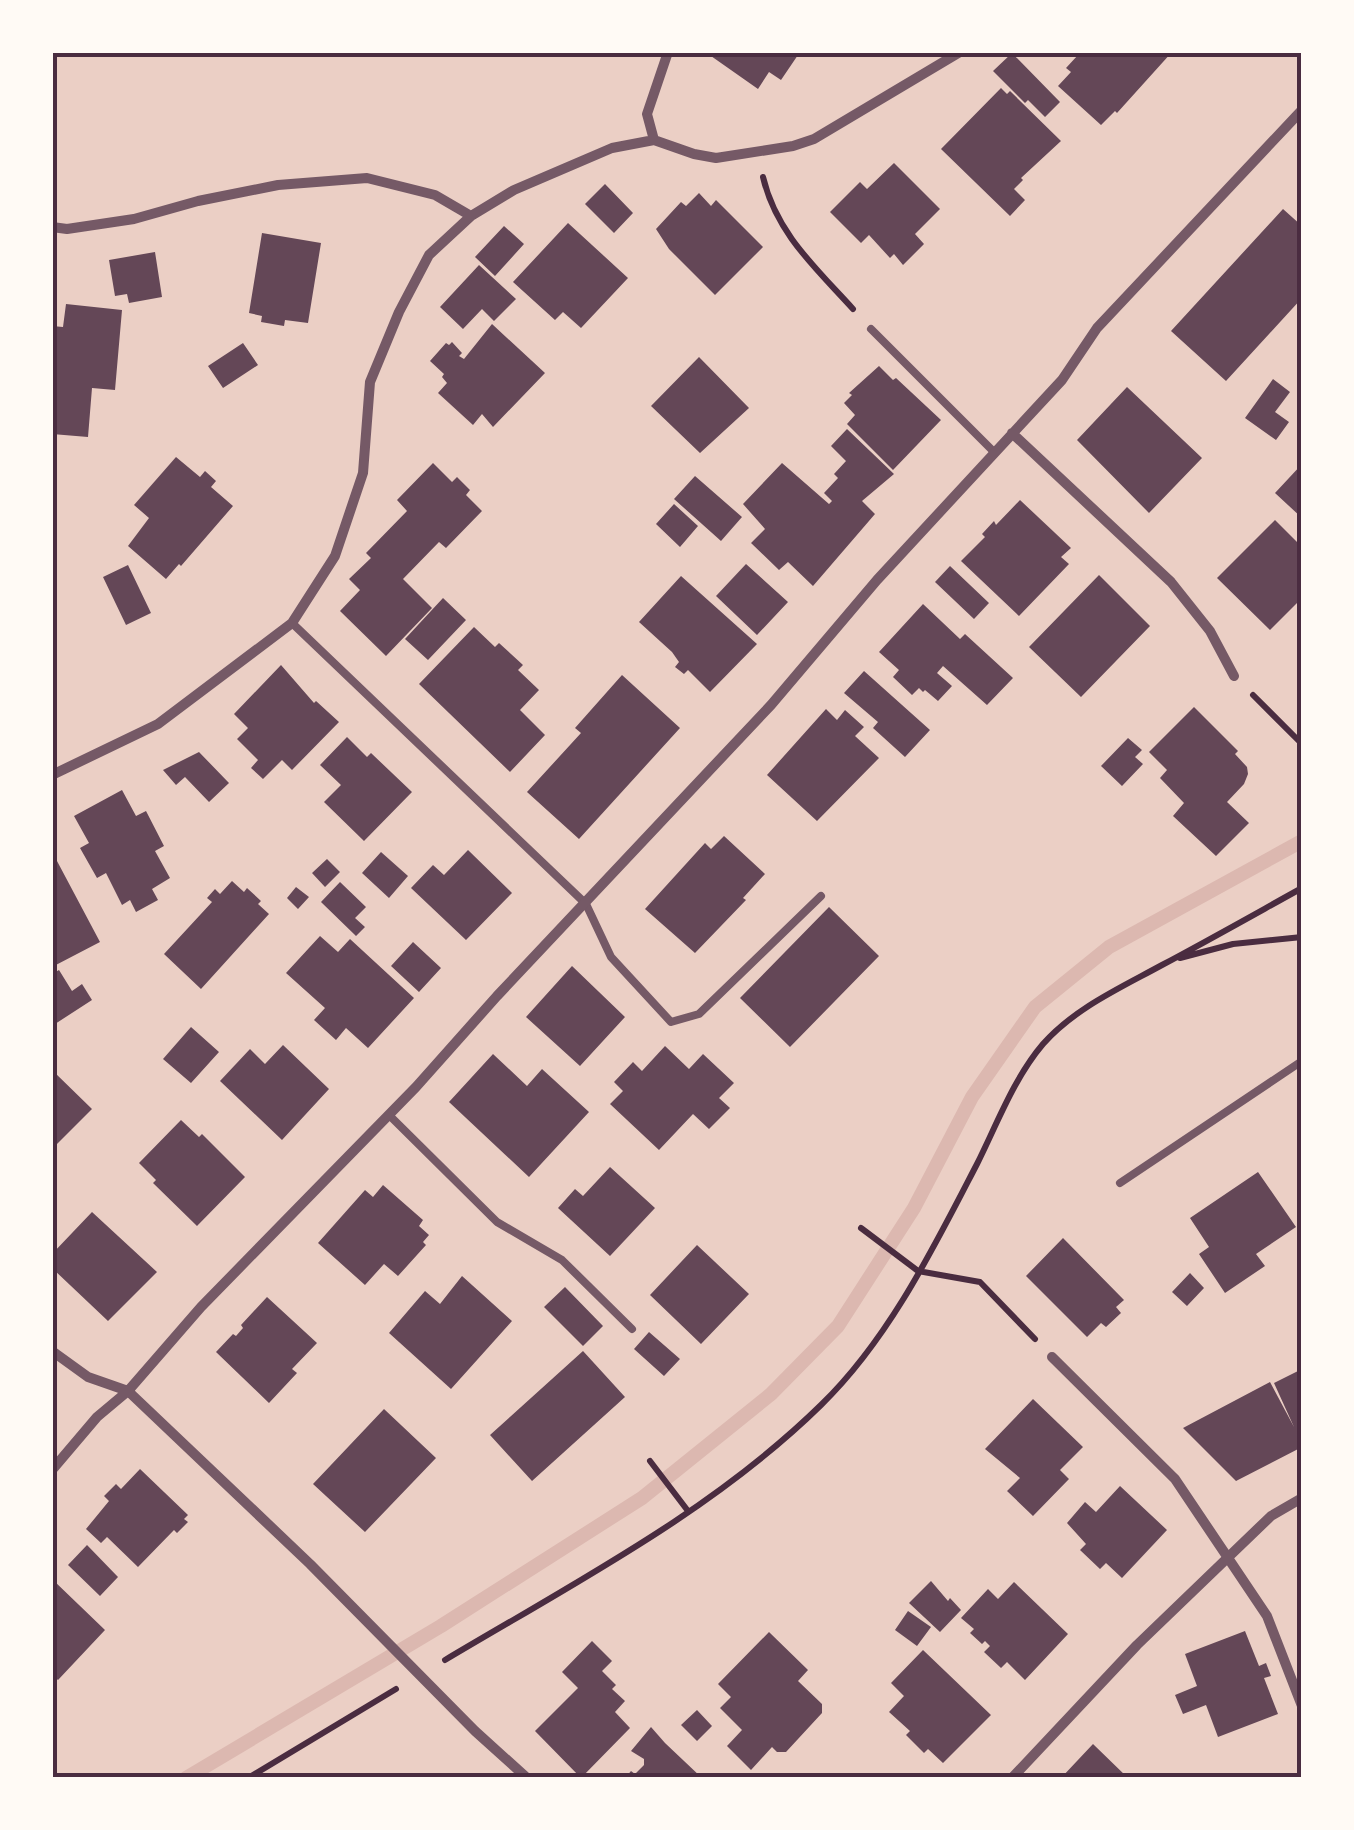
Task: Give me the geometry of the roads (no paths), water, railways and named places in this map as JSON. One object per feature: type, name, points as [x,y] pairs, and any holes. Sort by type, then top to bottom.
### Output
[{"type":"street","points":[[654,140],[647,114],[668,52]]},
{"type":"street","points":[[52,775],[158,724],[292,624],[334,556],[363,473],[370,382],[398,312],[429,256],[471,216],[514,190],[612,148],[654,140],[716,158],[814,139],[960,52]]},
{"type":"street","points":[[52,1470],[96,1417],[128,1391],[201,1308],[389,1115],[771,704],[878,580],[1062,380],[1097,328],[1302,110]]},
{"type":"street","points":[[52,227],[67,229],[134,219],[278,185],[367,178],[435,195],[471,216]]},
{"type":"street","points":[[1012,433],[1171,582],[1210,631],[1234,676]]},
{"type":"street","points":[[52,1351],[88,1377],[128,1391],[527,1778]]},
{"type":"street","points":[[1052,1357],[1176,1479],[1267,1616],[1302,1706]]},
{"type":"street","points":[[1012,1778],[1137,1644],[1271,1516],[1302,1498]]},
{"type":"lane","points":[[871,329],[994,452]]},
{"type":"lane","points":[[292,624],[586,904],[611,957],[671,1022],[699,1014],[821,896]]},
{"type":"lane","points":[[1120,1183],[1302,1061]]},
{"type":"lane","points":[[389,1115],[496,1222],[562,1260],[632,1329]]},
{"type":"waterway","points":[[186,1778],[441,1626],[642,1498],[771,1394],[838,1326],[914,1208],[972,1097],[1035,1007],[1109,947],[1302,841]]}]
